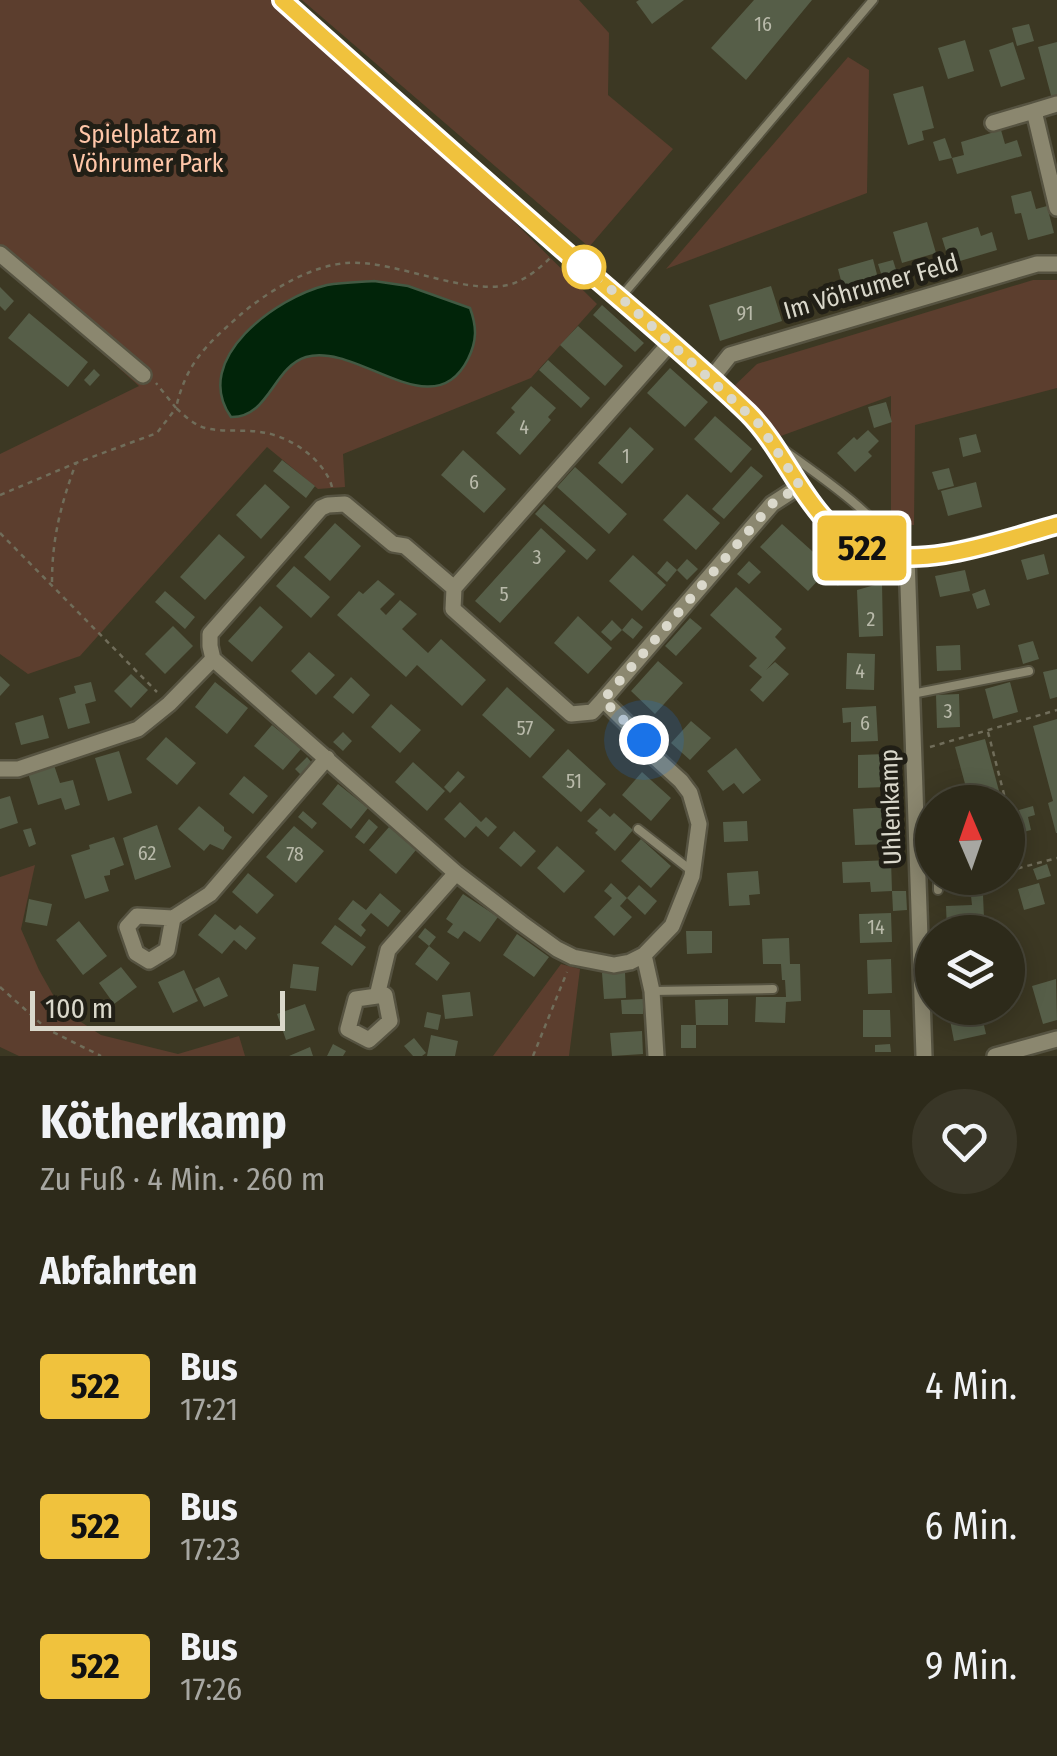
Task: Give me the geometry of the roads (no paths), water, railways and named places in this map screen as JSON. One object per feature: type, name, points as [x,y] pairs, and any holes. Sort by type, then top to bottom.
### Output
[{"type":"street","points":[[282,0],[759,424],[811,503],[851,542],[888,556],[927,558],[1057,525]]},
{"type":"street","points":[[993,123],[1057,104]]},
{"type":"street","points":[[1034,111],[1057,208]]},
{"type":"street","points":[[0,254],[142,375]]},
{"type":"street","name":"Im Vöhrumer Feld","points":[[711,379],[730,354],[1037,264],[1057,264]]},
{"type":"street","points":[[670,343],[454,588],[453,610],[571,714],[592,712],[772,504],[800,486]]},
{"type":"street","points":[[454,588],[405,546],[393,544],[355,510],[345,504],[321,508],[210,634],[213,659],[456,873],[533,932],[572,957],[614,964],[644,955],[672,926],[692,872],[699,824],[690,793],[681,781],[603,700]]},
{"type":"street","name":"Uhlenkamp","points":[[907,557],[918,785]]},
{"type":"street","points":[[0,769],[18,769],[138,729],[213,659]]},
{"type":"street","points":[[173,918],[210,894],[327,758]]},
{"type":"street","points":[[378,996],[388,950],[456,873]]},
{"type":"street","name":"Uhlenkamp","points":[[924,895],[924,1056]]},
{"type":"street","points":[[644,955],[652,991],[656,1056]]},
{"type":"street","points":[[995,1056],[1057,1040]]},
{"type":"lane","points":[[620,297],[873,0]]},
{"type":"lane","points":[[774,443],[855,501],[907,557]]},
{"type":"lane","points":[[912,694],[1029,671]]},
{"type":"lane","points":[[638,829],[692,872]]},
{"type":"lane","points":[[652,991],[772,989]]},
{"type":"park label","name":"Spielplatz am Vöhrumer Park","points":[[148,150]]}]
